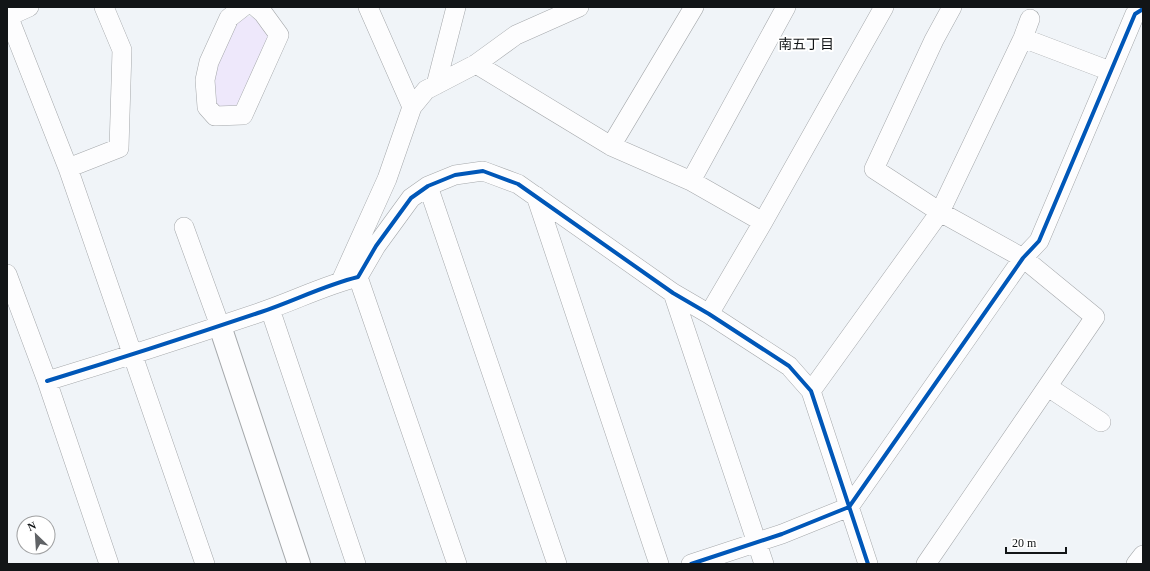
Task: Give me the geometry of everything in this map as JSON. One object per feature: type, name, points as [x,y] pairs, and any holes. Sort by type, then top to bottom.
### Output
[{"type":"street","points":[[29,7],[7,15],[68,168],[205,564]]},
{"type":"street","points":[[68,168],[120,148],[122,50],[104,7]]},
{"type":"street","points":[[243,7],[229,18],[208,62],[205,80],[207,108],[215,116],[243,115],[279,35],[263,13],[256,7]]},
{"type":"street","points":[[368,7],[412,107]]},
{"type":"street","points":[[436,85],[456,7]]},
{"type":"street","points":[[457,564],[350,279],[412,107],[426,90],[476,64],[516,35],[578,7]]},
{"type":"street","points":[[611,146],[694,7]]},
{"type":"street","points":[[691,181],[786,7]]},
{"type":"street","points":[[709,314],[764,222],[884,7]]},
{"type":"street","points":[[926,564],[1095,317],[1023,258],[940,212],[874,169],[934,40],[952,7]]},
{"type":"street","points":[[691,564],[782,534],[849,507],[1023,258],[1039,241],[1135,14],[1143,9]]},
{"type":"street","points":[[811,391],[940,212],[1023,38],[1030,19]]},
{"type":"street","points":[[1023,38],[1110,71]]},
{"type":"street","points":[[476,64],[611,146],[691,181],[764,222]]},
{"type":"street","points":[[47,381],[133,355],[220,326],[350,279],[411,198],[428,186],[454,175],[482,171],[518,184],[673,293],[709,314],[789,366],[811,391],[868,564]]},
{"type":"street","points":[[428,186],[557,564]]},
{"type":"street","points":[[536,196],[659,564]]},
{"type":"street","points":[[184,226],[220,326],[300,564]]},
{"type":"street","points":[[7,274],[47,381],[109,564]]},
{"type":"street","points":[[673,293],[764,564]]},
{"type":"street","points":[[270,309],[356,564]]},
{"type":"street","points":[[1048,387],[1102,422]]},
{"type":"street","points":[[1136,564],[1143,555]]},
{"type":"shaded area","points":[[243,16],[257,17],[273,40],[238,107],[223,109],[212,101],[212,63],[231,23]]},
{"type":"cycle path","points":[[691,564],[782,534],[849,507],[1023,258],[1039,241],[1135,14],[1143,9]]},
{"type":"cycle path","points":[[47,381],[273,308],[334,284],[358,277],[376,246],[411,198],[428,186],[455,175],[483,171],[518,184],[673,293],[709,314],[789,366],[811,391],[868,564]]},
{"type":"district","name":"南五丁目","points":[[806,44]]}]
